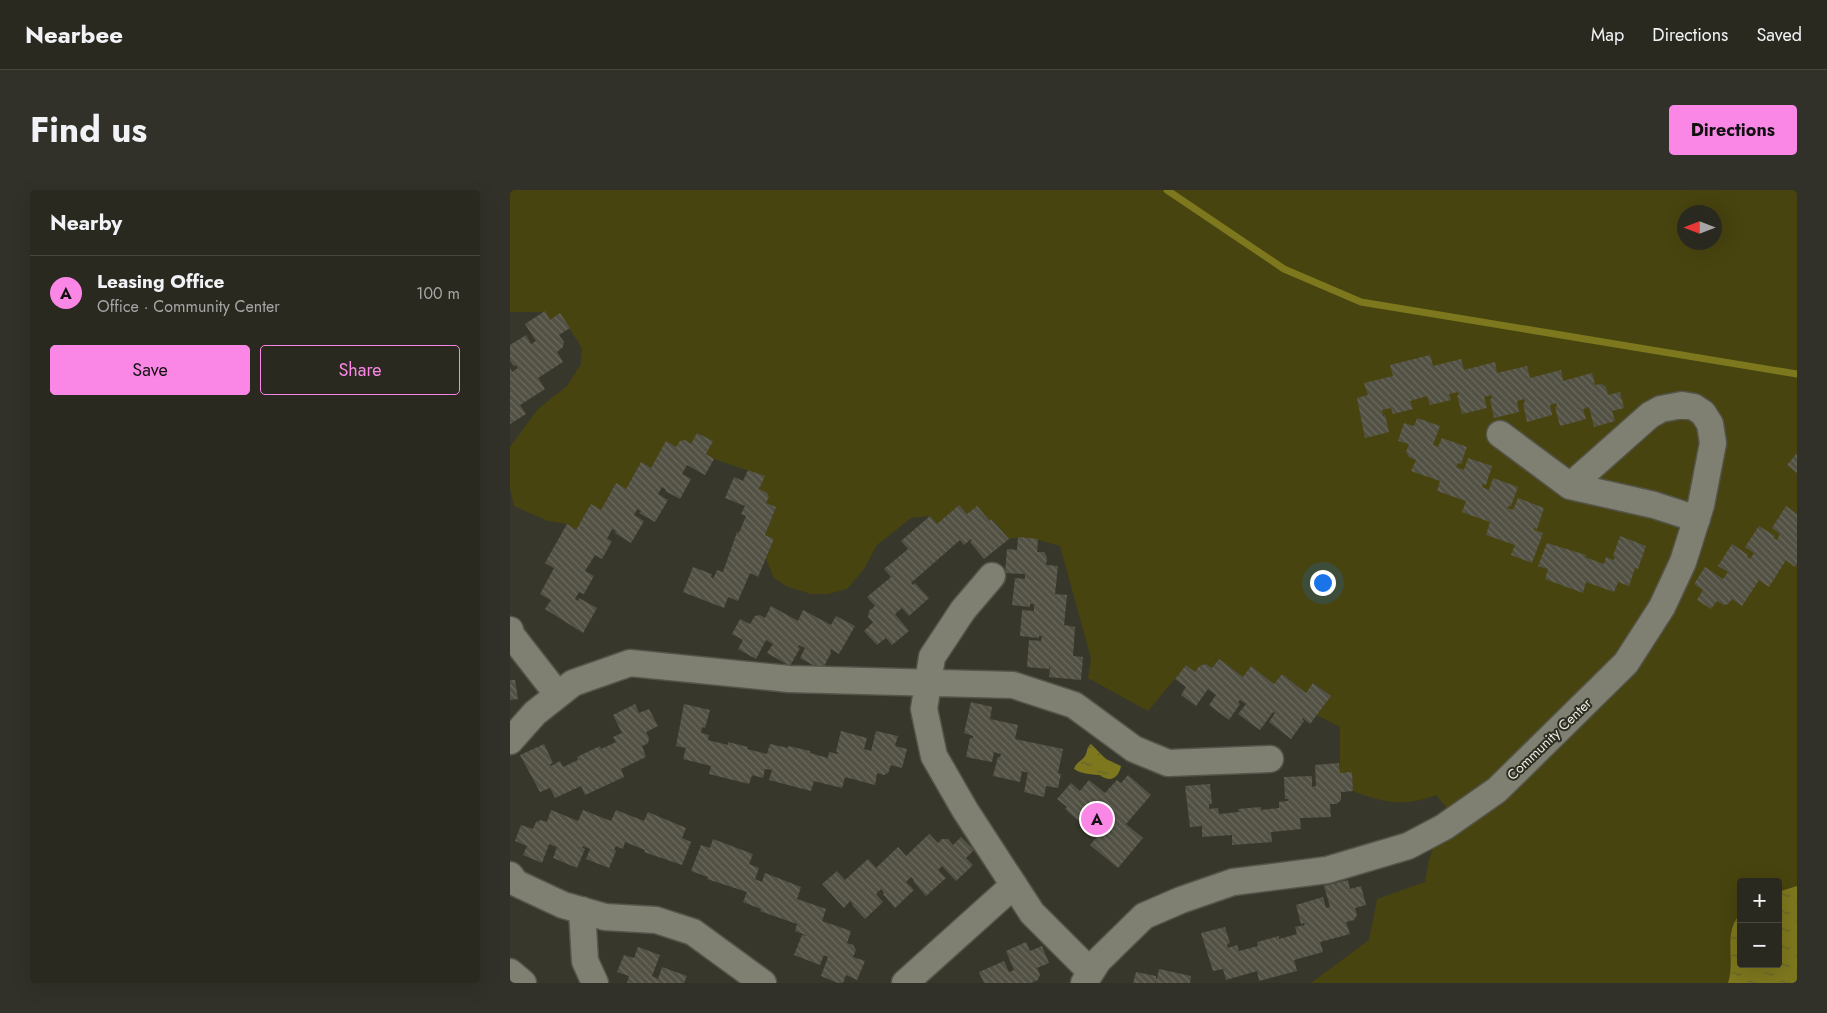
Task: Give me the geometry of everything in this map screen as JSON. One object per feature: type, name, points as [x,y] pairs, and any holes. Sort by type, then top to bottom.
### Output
[{"type":"street","name":"Community Center","points":[[1088,978],[1098,961],[1144,916],[1181,900],[1233,882],[1327,870],[1408,846],[1444,827],[1497,790],[1626,663],[1662,607],[1683,562],[1697,519],[1713,443],[1710,424],[1703,413],[1694,407],[1682,405],[1661,409],[1650,415],[1570,486]]},
{"type":"street","points":[[1500,434],[1570,486],[1654,505],[1697,519]]},
{"type":"street","points":[[992,576],[963,610],[932,657],[924,709],[934,756],[965,810],[1032,913],[1088,978]]},
{"type":"street","points":[[510,630],[512,636],[558,694]]},
{"type":"street","points":[[510,741],[535,713],[574,683],[630,663],[789,679],[1013,685],[1074,705],[1134,749],[1168,763],[1270,759]]},
{"type":"street","points":[[510,875],[516,883],[563,905],[605,917],[656,920],[693,932],[763,983]]},
{"type":"street","points":[[905,983],[1014,885]]},
{"type":"street","points":[[582,910],[585,961],[595,983]]},
{"type":"street","points":[[510,972],[523,983]]},
{"type":"shaded area","points":[[510,190],[1797,190],[1797,983],[1311,983],[1369,940],[1377,899],[1425,882],[1429,860],[1446,807],[1436,795],[1414,801],[1394,802],[1384,801],[1353,791],[1352,773],[1340,773],[1340,727],[1317,715],[1331,696],[1314,683],[1306,693],[1282,674],[1274,684],[1251,666],[1243,677],[1219,659],[1212,668],[1206,664],[1199,666],[1195,672],[1186,665],[1148,711],[1088,678],[1091,658],[1060,546],[1029,539],[1009,539],[992,519],[990,521],[977,506],[967,514],[959,505],[937,524],[930,516],[911,518],[877,545],[864,569],[847,589],[828,594],[811,594],[788,587],[774,578],[766,559],[774,539],[765,535],[776,508],[766,503],[759,489],[764,476],[714,459],[706,454],[712,441],[698,433],[691,444],[685,440],[676,447],[666,442],[651,468],[640,463],[626,489],[615,484],[601,510],[591,504],[576,530],[567,524],[548,521],[514,506],[510,488],[510,447],[538,409],[567,386],[581,364],[582,348],[560,314],[550,320],[545,312],[510,312]]},
{"type":"water","points":[[1091,744],[1106,759],[1121,766],[1114,778],[1108,779],[1100,775],[1083,773],[1074,769],[1085,756]]},
{"type":"water","points":[[1797,886],[1797,983],[1728,983],[1731,965],[1732,929],[1737,918],[1737,968],[1782,968],[1782,891]]},
{"type":"building","points":[[545,311],[550,320],[560,313],[570,328],[559,335],[564,342],[563,347],[557,352],[563,362],[538,378],[545,389],[520,405],[526,414],[510,424],[510,368],[512,372],[518,368],[510,361],[510,345],[526,335],[531,344],[536,341],[525,324]]},
{"type":"building","points":[[1430,355],[1433,366],[1461,359],[1464,370],[1495,362],[1497,373],[1527,366],[1530,378],[1561,370],[1563,381],[1592,373],[1595,385],[1602,384],[1606,387],[1608,395],[1620,392],[1624,408],[1612,411],[1615,421],[1594,427],[1589,407],[1583,409],[1586,419],[1560,426],[1555,407],[1557,406],[1556,403],[1550,405],[1552,415],[1527,422],[1523,403],[1525,403],[1524,399],[1517,401],[1519,412],[1494,418],[1490,399],[1492,399],[1491,395],[1484,397],[1487,408],[1462,414],[1457,395],[1459,395],[1458,392],[1449,394],[1451,400],[1430,405],[1427,396],[1410,401],[1413,409],[1393,414],[1391,408],[1382,410],[1389,432],[1365,438],[1357,398],[1368,395],[1364,383],[1393,376],[1390,365]]},
{"type":"building","points":[[1417,418],[1440,426],[1433,445],[1438,447],[1442,438],[1467,447],[1461,464],[1458,463],[1456,467],[1464,470],[1468,458],[1492,466],[1486,485],[1483,484],[1482,487],[1489,490],[1493,478],[1518,487],[1511,506],[1507,508],[1513,510],[1518,498],[1544,508],[1537,529],[1534,528],[1534,530],[1543,533],[1532,563],[1511,555],[1515,545],[1486,535],[1490,522],[1462,512],[1466,501],[1437,491],[1440,481],[1411,471],[1416,460],[1409,457],[1406,452],[1409,444],[1398,441],[1404,423],[1414,426]]},
{"type":"building","points":[[697,433],[713,441],[706,454],[714,459],[705,475],[687,465],[682,474],[691,479],[680,499],[665,491],[662,487],[658,494],[668,500],[655,522],[639,513],[641,511],[637,509],[634,515],[644,521],[631,543],[612,529],[607,539],[612,541],[602,559],[595,555],[585,571],[594,576],[584,594],[579,592],[575,599],[578,601],[579,598],[597,608],[583,633],[545,609],[551,600],[540,594],[554,568],[545,563],[567,524],[576,530],[591,504],[601,510],[616,483],[626,489],[641,462],[651,468],[666,441],[676,447],[680,441],[685,440],[691,444]]},
{"type":"building","points":[[1797,453],[1797,473],[1787,465]]},
{"type":"building","points":[[748,470],[765,476],[759,489],[766,492],[769,496],[766,503],[776,507],[765,535],[774,539],[758,577],[750,573],[738,601],[728,597],[724,608],[683,592],[693,567],[712,574],[711,577],[713,579],[717,570],[723,572],[737,532],[739,533],[746,516],[741,514],[745,506],[725,498],[734,477],[743,481]]},
{"type":"building","points":[[959,505],[967,514],[977,506],[1009,539],[984,559],[970,542],[971,539],[964,545],[960,540],[911,583],[913,585],[915,583],[929,598],[909,616],[902,608],[895,614],[909,631],[892,645],[886,638],[877,645],[864,631],[873,622],[868,617],[869,611],[875,606],[867,597],[891,577],[884,569],[908,549],[901,541],[930,516],[937,524]]},
{"type":"building","points":[[1786,506],[1797,514],[1797,564],[1795,567],[1786,560],[1769,587],[1759,580],[1742,606],[1732,599],[1728,604],[1724,605],[1717,601],[1711,609],[1697,600],[1703,590],[1694,584],[1705,567],[1723,579],[1728,572],[1718,566],[1732,544],[1748,555],[1747,557],[1750,559],[1754,553],[1745,547],[1759,526],[1775,536],[1773,538],[1777,540],[1780,534],[1772,528]]},
{"type":"building","points":[[1620,536],[1646,546],[1638,569],[1635,568],[1629,586],[1618,582],[1614,592],[1586,582],[1583,593],[1545,579],[1548,569],[1538,566],[1547,543],[1586,555],[1585,557],[1604,564],[1606,557],[1614,560],[1615,557],[1613,556]]},
{"type":"building","points":[[1018,537],[1038,539],[1037,552],[1044,552],[1047,557],[1046,565],[1058,566],[1055,594],[1067,595],[1064,625],[1075,627],[1073,656],[1083,657],[1081,680],[1049,677],[1050,667],[1049,669],[1027,667],[1029,640],[1041,641],[1042,636],[1039,636],[1039,638],[1020,636],[1022,610],[1034,611],[1034,604],[1030,604],[1030,607],[1012,605],[1015,578],[1025,579],[1025,574],[1005,573],[1007,549],[1017,550]]},
{"type":"building","points":[[771,606],[798,621],[803,610],[831,625],[836,616],[855,626],[839,654],[831,649],[831,653],[822,670],[800,658],[805,648],[799,645],[798,647],[800,648],[790,666],[767,653],[773,644],[766,640],[756,659],[738,649],[743,640],[732,634],[740,619],[750,624],[755,616],[760,615],[765,618]]},
{"type":"building","points":[[1219,659],[1243,677],[1251,666],[1274,684],[1282,674],[1306,693],[1313,683],[1331,696],[1310,724],[1303,718],[1302,720],[1304,721],[1291,739],[1269,722],[1275,713],[1273,712],[1260,730],[1238,714],[1246,704],[1240,700],[1238,702],[1240,704],[1229,720],[1209,705],[1216,695],[1208,689],[1196,706],[1181,695],[1186,687],[1175,679],[1186,665],[1195,672],[1199,666],[1206,664],[1212,668]]},
{"type":"building","points":[[510,680],[515,680],[518,699],[510,700]]},
{"type":"building","points":[[971,702],[992,707],[990,719],[1018,725],[1015,739],[1063,749],[1058,773],[1061,774],[1058,788],[1046,786],[1044,797],[1024,792],[1028,773],[1022,771],[1020,782],[993,776],[998,757],[1001,754],[994,752],[992,762],[966,757],[970,738],[973,738],[973,736],[964,733]]},
{"type":"building","points":[[635,704],[639,713],[649,709],[658,726],[646,732],[649,738],[648,743],[642,746],[646,757],[621,769],[624,777],[585,795],[581,786],[555,798],[550,788],[540,792],[520,755],[544,744],[553,763],[550,764],[551,766],[560,761],[563,767],[578,760],[577,757],[600,746],[601,749],[616,742],[613,737],[622,733],[613,715]]},
{"type":"building","points":[[684,704],[710,710],[705,728],[702,727],[701,733],[709,735],[708,740],[728,745],[728,742],[767,754],[770,744],[810,751],[810,753],[828,758],[829,752],[837,754],[838,752],[836,752],[841,731],[867,738],[864,749],[871,751],[876,731],[898,736],[895,746],[907,749],[902,768],[891,765],[888,773],[884,775],[877,773],[875,785],[845,777],[842,788],[814,781],[811,791],[769,780],[772,770],[765,769],[763,778],[752,775],[749,784],[709,774],[711,766],[683,759],[686,748],[676,746]]},
{"type":"building","points":[[1339,763],[1340,773],[1352,772],[1353,791],[1341,792],[1341,800],[1337,804],[1330,804],[1331,817],[1300,818],[1301,829],[1271,832],[1272,842],[1232,845],[1232,835],[1202,837],[1202,826],[1190,827],[1185,786],[1210,784],[1212,804],[1209,804],[1209,809],[1218,808],[1219,814],[1239,812],[1238,809],[1261,807],[1261,810],[1279,808],[1279,802],[1288,801],[1288,799],[1285,799],[1284,777],[1312,776],[1312,787],[1316,786],[1315,765]]},
{"type":"building","points":[[1128,775],[1151,795],[1126,824],[1143,838],[1118,868],[1090,845],[1096,838],[1057,799],[1071,783],[1080,791],[1089,780],[1105,793],[1117,780],[1121,783]]},
{"type":"building","points":[[551,810],[578,821],[583,810],[611,821],[616,810],[644,821],[648,812],[686,828],[682,838],[691,842],[682,865],[644,852],[645,850],[625,842],[623,849],[616,846],[614,850],[616,851],[609,868],[586,859],[590,849],[583,846],[582,848],[585,849],[577,868],[553,858],[557,847],[549,844],[542,863],[523,855],[527,846],[515,841],[521,825],[533,829],[536,822],[541,820],[547,822]]},
{"type":"building","points":[[929,834],[938,843],[942,839],[948,839],[953,845],[961,837],[974,850],[966,858],[973,865],[956,881],[942,866],[938,870],[946,878],[926,896],[911,877],[906,882],[914,890],[895,908],[881,889],[876,894],[883,902],[865,919],[850,901],[844,908],[822,884],[837,871],[845,880],[868,859],[876,868],[898,847],[906,856]]},
{"type":"building","points":[[713,839],[753,854],[749,864],[759,868],[755,879],[762,882],[765,873],[801,887],[797,899],[826,909],[822,921],[851,931],[847,943],[853,945],[856,950],[853,957],[865,961],[857,980],[846,975],[843,983],[838,983],[821,976],[828,957],[824,955],[820,965],[794,955],[802,935],[808,936],[795,931],[797,924],[760,911],[761,909],[743,902],[747,892],[707,879],[708,877],[691,871],[701,845],[710,848]]},
{"type":"building","points":[[1348,880],[1350,889],[1361,886],[1366,905],[1355,908],[1357,915],[1354,920],[1346,922],[1350,934],[1320,942],[1323,952],[1294,960],[1297,971],[1259,981],[1257,971],[1226,980],[1223,969],[1213,971],[1201,933],[1225,927],[1230,943],[1227,944],[1228,948],[1237,945],[1239,951],[1258,946],[1257,942],[1279,936],[1279,939],[1297,934],[1295,927],[1305,925],[1304,923],[1301,924],[1296,905],[1323,897],[1326,908],[1330,907],[1324,886]]},
{"type":"building","points":[[1026,942],[1030,951],[1042,946],[1049,963],[1037,968],[1040,975],[1038,980],[1031,983],[984,983],[979,972],[1004,961],[1009,972],[1014,970],[1006,951]]},
{"type":"building","points":[[638,947],[660,955],[652,976],[658,979],[662,967],[687,976],[684,983],[627,983],[629,976],[617,972],[624,955],[634,958]]},
{"type":"building","points":[[1159,969],[1191,976],[1190,983],[1133,983],[1136,972],[1156,976],[1157,979]]},
{"type":"waterway","points":[[1167,190],[1284,269],[1361,302],[1797,374]]},
{"type":"place","name":"Leasing Office","points":[[1097,819]]}]
